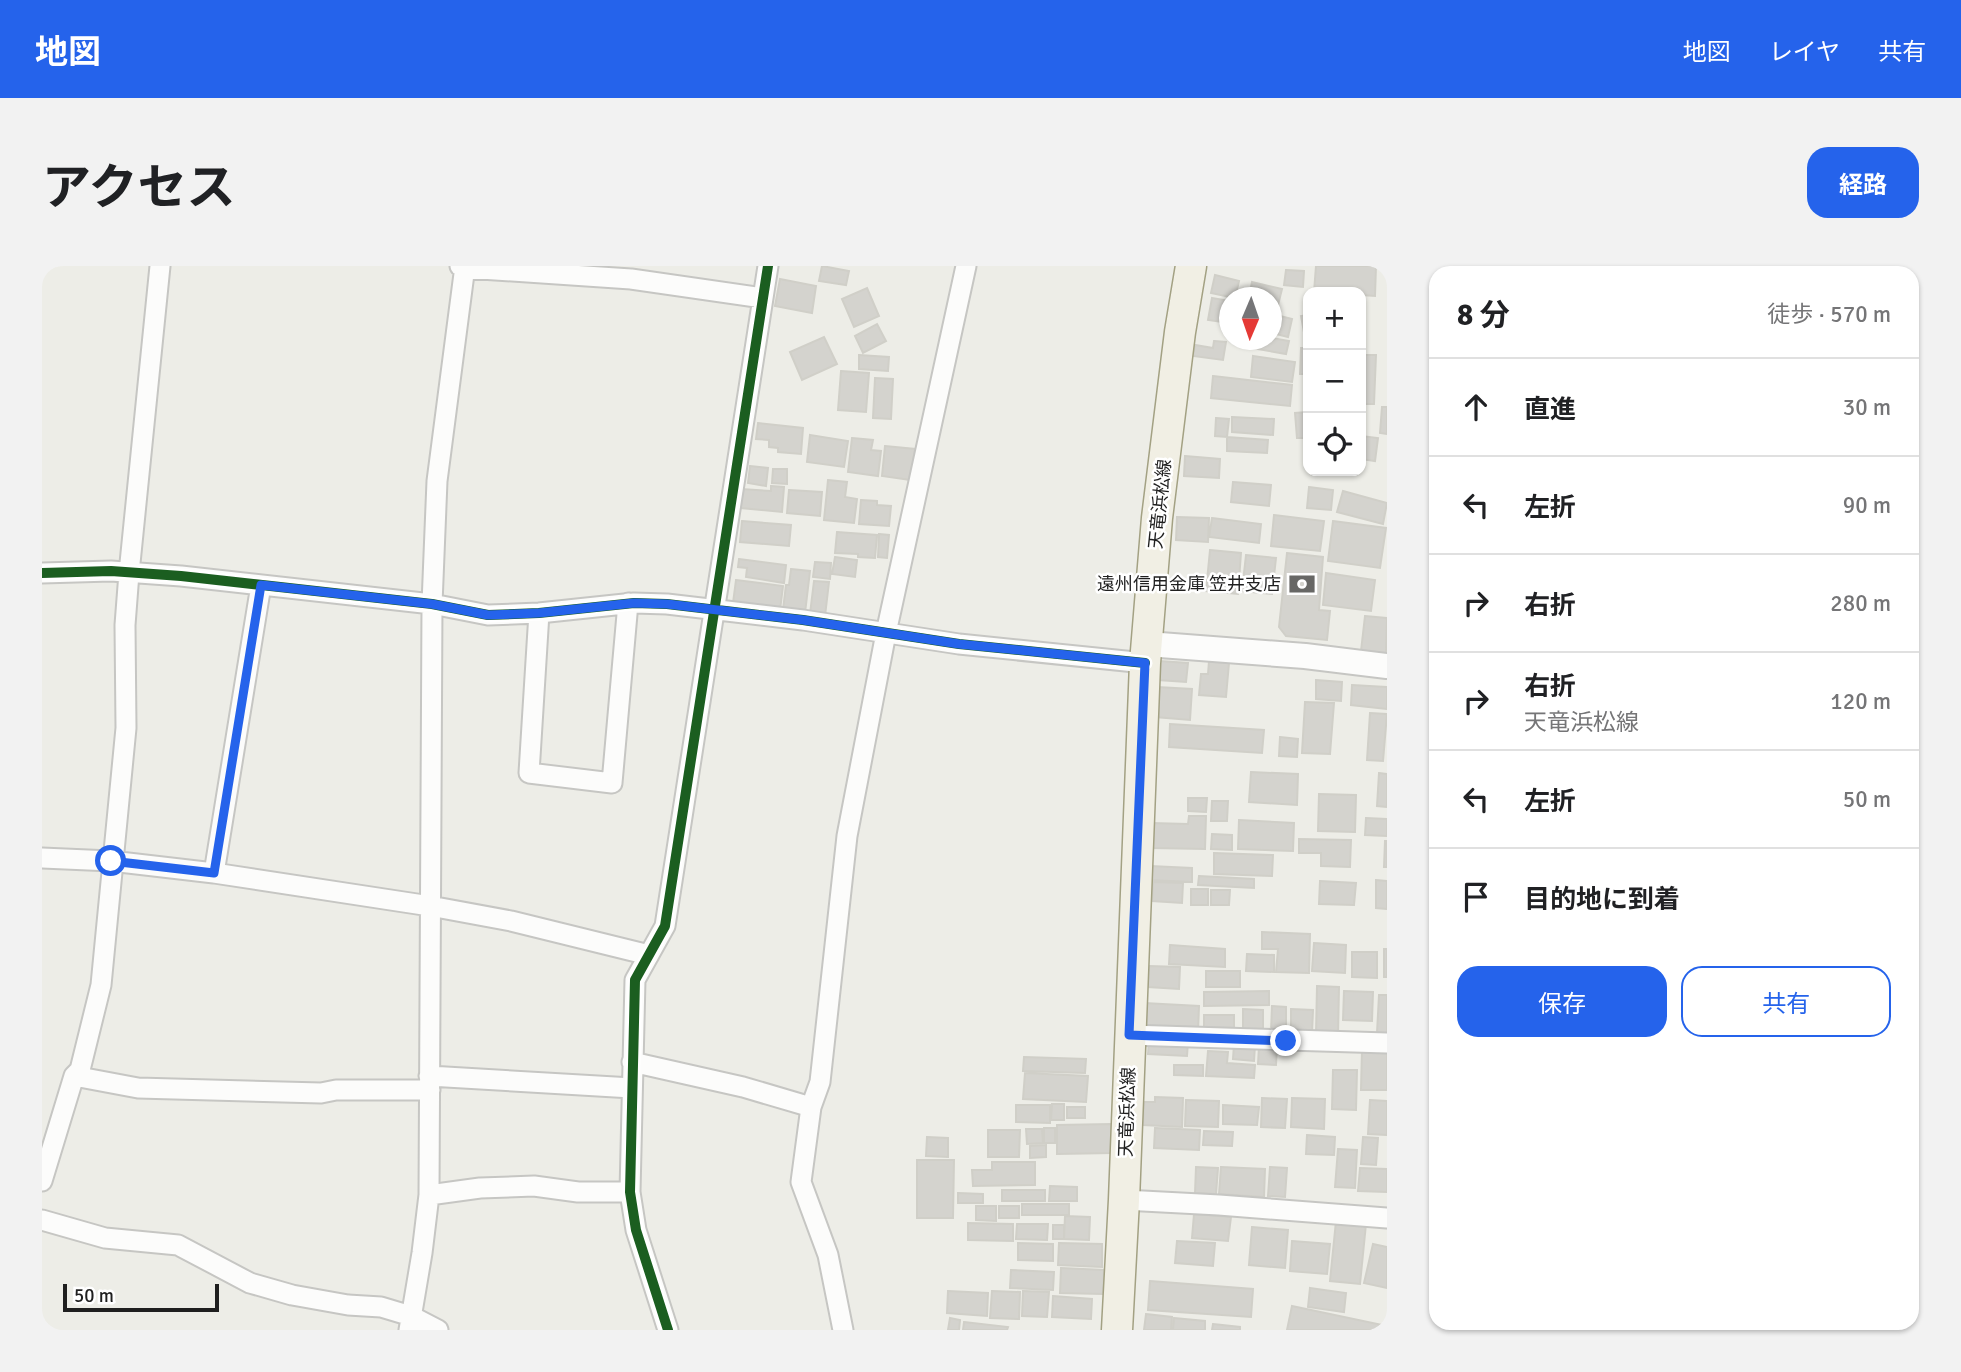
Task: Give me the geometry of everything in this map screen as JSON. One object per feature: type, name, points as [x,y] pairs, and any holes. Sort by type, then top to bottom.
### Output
[{"type":"main road","name":"天竜浜松線","points":[[1117,1330],[1146,654],[1157,518],[1191,266]]},
{"type":"street","points":[[42,1181],[74,1076],[80,1070],[101,985],[126,728],[125,625],[129,573],[160,266]]},
{"type":"street","points":[[668,1330],[636,1230],[630,1192],[635,980],[665,926],[768,266]]},
{"type":"street","points":[[843,1330],[828,1255],[801,1182],[811,1107],[820,1082],[847,836],[886,633],[966,266]]},
{"type":"street","points":[[410,1323],[429,1195],[432,604],[437,481],[464,267],[631,279],[762,298]]},
{"type":"street","points":[[42,573],[111,571],[261,585],[432,604],[488,615],[539,613],[628,603],[667,604],[715,608],[959,644],[1146,654],[1305,656],[1387,666]]},
{"type":"street","points":[[214,873],[261,585]]},
{"type":"street","points":[[539,613],[529,773],[612,783],[628,603]]},
{"type":"street","points":[[42,858],[111,861],[214,873],[430,906],[511,921],[649,955]]},
{"type":"street","points":[[1129,1035],[1387,1043]]},
{"type":"street","points":[[632,1062],[743,1087],[811,1107]]},
{"type":"street","points":[[74,1076],[138,1088],[321,1093],[429,1083],[632,1088]]},
{"type":"street","points":[[429,1195],[480,1188],[534,1186],[578,1192],[630,1192]]},
{"type":"street","points":[[1124,1200],[1387,1218]]},
{"type":"street","points":[[42,1220],[105,1238],[178,1245],[250,1283],[292,1295],[348,1305],[381,1307],[410,1323],[438,1330]]},
{"type":"building","points":[[822,266],[849,271],[846,285],[819,281]]},
{"type":"building","points":[[1316,266],[1376,266],[1375,296],[1366,295],[1366,287],[1314,287]]},
{"type":"building","points":[[1286,270],[1304,271],[1303,287],[1284,285]]},
{"type":"building","points":[[1215,275],[1239,281],[1238,287],[1219,287],[1219,295],[1211,293]]},
{"type":"building","points":[[780,279],[816,286],[812,313],[775,306]]},
{"type":"building","points":[[1252,282],[1273,287],[1251,287]]},
{"type":"building","points":[[867,288],[879,316],[854,327],[842,299]]},
{"type":"building","points":[[1212,298],[1219,299],[1219,322],[1208,320]]},
{"type":"building","points":[[1282,316],[1292,319],[1288,337],[1282,336]]},
{"type":"building","points":[[877,324],[886,341],[863,353],[855,336]]},
{"type":"building","points":[[824,337],[837,364],[802,380],[790,352]]},
{"type":"building","points":[[1282,340],[1289,341],[1286,354],[1263,350],[1282,350]]},
{"type":"building","points":[[1214,341],[1219,341],[1219,350],[1225,350],[1223,360],[1193,356],[1195,345],[1213,348]]},
{"type":"building","points":[[1301,348],[1303,348],[1303,374],[1300,374]]},
{"type":"building","points":[[859,355],[889,357],[888,371],[859,369]]},
{"type":"building","points":[[1366,355],[1376,355],[1374,404],[1366,404]]},
{"type":"building","points":[[1253,356],[1295,362],[1292,382],[1251,377]]},
{"type":"building","points":[[841,371],[869,373],[866,412],[838,410]]},
{"type":"building","points":[[1213,376],[1292,385],[1290,406],[1211,398]]},
{"type":"building","points":[[875,378],[893,379],[891,419],[873,418]]},
{"type":"building","points":[[1382,407],[1387,407],[1387,434],[1380,433]]},
{"type":"building","points":[[1303,412],[1303,438],[1297,438],[1295,413]]},
{"type":"building","points":[[1232,417],[1274,419],[1273,435],[1232,432]]},
{"type":"building","points":[[1216,418],[1229,419],[1227,437],[1215,436]]},
{"type":"building","points":[[758,423],[803,428],[801,454],[778,452],[778,448],[769,447],[769,440],[756,439]]},
{"type":"building","points":[[810,435],[848,441],[844,467],[807,462]]},
{"type":"building","points":[[1227,437],[1268,440],[1267,453],[1227,451]]},
{"type":"building","points":[[1366,437],[1378,438],[1375,461],[1366,460]]},
{"type":"building","points":[[852,438],[873,440],[871,450],[881,451],[878,476],[848,472]]},
{"type":"building","points":[[885,446],[915,449],[911,480],[882,476]]},
{"type":"building","points":[[1185,456],[1220,459],[1219,478],[1184,476]]},
{"type":"building","points":[[750,466],[768,468],[766,486],[748,483]]},
{"type":"building","points":[[773,469],[787,469],[787,484],[772,483]]},
{"type":"building","points":[[828,480],[847,482],[845,497],[857,499],[854,523],[824,520]]},
{"type":"building","points":[[1233,482],[1271,485],[1269,506],[1231,502]]},
{"type":"building","points":[[771,486],[784,487],[782,512],[741,508],[742,489],[771,491]]},
{"type":"building","points":[[1309,487],[1333,490],[1331,510],[1307,508]]},
{"type":"building","points":[[789,490],[822,492],[820,516],[787,513]]},
{"type":"building","points":[[1343,491],[1387,503],[1383,524],[1337,512]]},
{"type":"building","points":[[861,500],[877,501],[877,505],[891,506],[889,526],[859,524]]},
{"type":"building","points":[[1274,515],[1324,521],[1320,551],[1271,546]]},
{"type":"building","points":[[1177,517],[1209,518],[1208,542],[1176,540]]},
{"type":"building","points":[[1212,518],[1261,524],[1259,543],[1209,537]]},
{"type":"building","points":[[742,521],[791,525],[789,546],[740,542]]},
{"type":"building","points":[[1333,521],[1386,528],[1380,568],[1328,561]]},
{"type":"building","points":[[837,532],[877,535],[875,558],[835,553]]},
{"type":"building","points":[[879,534],[889,535],[887,558],[878,557]]},
{"type":"building","points":[[1210,550],[1241,553],[1238,594],[1206,591]]},
{"type":"building","name":"遠州信用金庫 笠井支店","points":[[1287,553],[1323,557],[1319,610],[1330,611],[1327,640],[1286,636],[1279,627]]},
{"type":"building","points":[[1246,555],[1276,558],[1272,594],[1242,591]]},
{"type":"building","points":[[835,557],[857,560],[855,577],[832,574]]},
{"type":"building","points":[[739,559],[786,565],[784,583],[746,577],[747,568],[738,567]]},
{"type":"building","points":[[815,562],[831,563],[830,579],[813,577]]},
{"type":"building","points":[[791,569],[810,571],[805,613],[783,610]]},
{"type":"building","points":[[1326,573],[1375,580],[1371,611],[1323,605]]},
{"type":"building","points":[[736,580],[783,586],[780,610],[733,603]]},
{"type":"building","points":[[814,581],[829,582],[825,616],[810,614]]},
{"type":"building","points":[[1365,616],[1387,618],[1386,653],[1361,651]]},
{"type":"building","points":[[1159,661],[1188,663],[1186,682],[1158,680]]},
{"type":"building","points":[[1209,661],[1229,663],[1226,697],[1199,695],[1201,674],[1208,674]]},
{"type":"building","points":[[1316,680],[1342,682],[1341,701],[1316,699]]},
{"type":"building","points":[[1352,685],[1387,687],[1387,709],[1351,705]]},
{"type":"building","points":[[1157,687],[1192,689],[1190,720],[1155,717]]},
{"type":"building","points":[[1305,702],[1334,703],[1330,754],[1302,753]]},
{"type":"building","points":[[1370,713],[1387,714],[1383,761],[1367,760]]},
{"type":"building","points":[[1170,724],[1264,730],[1262,753],[1169,747]]},
{"type":"building","points":[[1280,737],[1298,739],[1297,757],[1279,756]]},
{"type":"building","points":[[1251,772],[1298,774],[1297,805],[1249,802]]},
{"type":"building","points":[[1379,773],[1387,774],[1387,807],[1377,806]]},
{"type":"building","points":[[1319,794],[1356,795],[1355,832],[1318,831]]},
{"type":"building","points":[[1188,798],[1207,798],[1206,812],[1188,811]]},
{"type":"building","points":[[1212,801],[1228,801],[1227,821],[1211,821]]},
{"type":"building","points":[[1189,816],[1206,816],[1205,849],[1151,848],[1152,823],[1188,824]]},
{"type":"building","points":[[1366,818],[1387,819],[1387,836],[1365,835]]},
{"type":"building","points":[[1239,820],[1294,823],[1293,851],[1238,849]]},
{"type":"building","points":[[1212,834],[1232,835],[1232,850],[1211,849]]},
{"type":"building","points":[[1299,839],[1351,840],[1350,867],[1321,866],[1321,853],[1299,853]]},
{"type":"building","points":[[1387,841],[1387,867],[1384,867]]},
{"type":"building","points":[[1214,853],[1273,855],[1272,876],[1214,874]]},
{"type":"building","points":[[1150,866],[1192,868],[1192,882],[1149,880]]},
{"type":"building","points":[[1199,876],[1254,879],[1254,888],[1198,885]]},
{"type":"building","points":[[1376,880],[1387,881],[1387,909],[1376,908]]},
{"type":"building","points":[[1320,881],[1356,883],[1354,905],[1319,904]]},
{"type":"building","points":[[1153,882],[1183,883],[1182,903],[1152,901]]},
{"type":"building","points":[[1191,889],[1208,889],[1208,905],[1191,905]]},
{"type":"building","points":[[1211,890],[1230,890],[1229,905],[1211,905]]},
{"type":"building","points":[[1262,932],[1310,934],[1309,973],[1276,972],[1278,949],[1262,949]]},
{"type":"building","points":[[1314,943],[1346,945],[1345,973],[1312,971]]},
{"type":"building","points":[[1170,945],[1225,949],[1225,967],[1169,964]]},
{"type":"building","points":[[1384,949],[1387,949],[1387,977],[1384,977]]},
{"type":"building","points":[[1352,952],[1377,952],[1377,978],[1352,977]]},
{"type":"building","points":[[1247,954],[1274,955],[1274,972],[1246,971]]},
{"type":"building","points":[[1149,966],[1180,967],[1179,989],[1148,987]]},
{"type":"building","points":[[1206,971],[1240,971],[1240,987],[1206,987]]},
{"type":"building","points":[[1317,986],[1339,987],[1338,1035],[1316,1034]]},
{"type":"building","points":[[1269,991],[1269,1005],[1204,1006],[1204,992]]},
{"type":"building","points":[[1344,991],[1373,992],[1372,1021],[1343,1020]]},
{"type":"building","points":[[1379,995],[1387,995],[1387,1033],[1377,1033]]},
{"type":"building","points":[[1144,1003],[1199,1006],[1198,1032],[1142,1030]]},
{"type":"building","points":[[1272,1006],[1286,1007],[1286,1033],[1271,1032]]},
{"type":"building","points":[[1243,1009],[1263,1010],[1263,1033],[1243,1032]]},
{"type":"building","points":[[1291,1009],[1313,1010],[1312,1033],[1291,1033]]},
{"type":"building","points":[[1204,1015],[1234,1015],[1234,1033],[1204,1032]]},
{"type":"building","points":[[1149,1041],[1188,1042],[1187,1056],[1148,1054]]},
{"type":"building","points":[[1234,1044],[1255,1045],[1254,1061],[1233,1059]]},
{"type":"building","points":[[1259,1046],[1277,1046],[1276,1065],[1258,1064]]},
{"type":"building","points":[[1362,1049],[1387,1050],[1387,1090],[1361,1090]]},
{"type":"building","points":[[1208,1051],[1228,1052],[1227,1063],[1255,1065],[1254,1078],[1206,1076]]},
{"type":"building","points":[[1024,1057],[1086,1059],[1085,1073],[1023,1071]]},
{"type":"building","points":[[1174,1065],[1203,1065],[1203,1076],[1174,1075]]},
{"type":"building","points":[[1333,1070],[1357,1070],[1356,1110],[1332,1109]]},
{"type":"building","points":[[1025,1073],[1088,1076],[1086,1102],[1023,1099]]},
{"type":"building","points":[[1155,1097],[1183,1098],[1182,1127],[1143,1125],[1144,1102],[1155,1102]]},
{"type":"building","points":[[1262,1098],[1287,1099],[1285,1128],[1261,1127]]},
{"type":"building","points":[[1292,1098],[1325,1099],[1324,1129],[1291,1127]]},
{"type":"building","points":[[1186,1100],[1219,1101],[1218,1127],[1185,1126]]},
{"type":"building","points":[[1370,1100],[1387,1101],[1387,1135],[1368,1134]]},
{"type":"building","points":[[1052,1104],[1064,1104],[1064,1120],[1051,1120]]},
{"type":"building","points":[[1016,1105],[1050,1105],[1050,1123],[1016,1122]]},
{"type":"building","points":[[1223,1105],[1259,1107],[1257,1125],[1223,1124]]},
{"type":"building","points":[[1067,1107],[1085,1107],[1085,1118],[1067,1118]]},
{"type":"building","points":[[1111,1124],[1112,1153],[1057,1154],[1057,1125]]},
{"type":"building","points":[[1044,1128],[1055,1128],[1055,1143],[1044,1143]]},
{"type":"building","points":[[1155,1128],[1200,1130],[1199,1150],[1154,1148]]},
{"type":"building","points":[[1026,1129],[1042,1129],[1043,1143],[1027,1144]]},
{"type":"building","points":[[988,1130],[1020,1130],[1019,1157],[988,1157]]},
{"type":"building","points":[[1204,1131],[1233,1132],[1232,1146],[1203,1145]]},
{"type":"building","points":[[1307,1135],[1335,1137],[1334,1155],[1306,1154]]},
{"type":"building","points":[[927,1137],[948,1138],[948,1157],[926,1156]]},
{"type":"building","points":[[1363,1137],[1378,1138],[1376,1165],[1361,1164]]},
{"type":"building","points":[[1046,1145],[1046,1157],[1030,1158],[1030,1146]]},
{"type":"building","points":[[1338,1149],[1357,1150],[1355,1188],[1335,1187]]},
{"type":"building","points":[[917,1160],[954,1160],[953,1218],[917,1218]]},
{"type":"building","points":[[992,1162],[1035,1162],[1035,1185],[973,1186],[972,1170],[992,1170]]},
{"type":"building","points":[[1196,1167],[1218,1168],[1216,1194],[1195,1193]]},
{"type":"building","points":[[1221,1167],[1265,1169],[1264,1197],[1219,1194]]},
{"type":"building","points":[[1270,1167],[1287,1168],[1285,1197],[1268,1196]]},
{"type":"building","points":[[1360,1168],[1387,1169],[1387,1192],[1358,1191]]},
{"type":"building","points":[[1050,1186],[1077,1187],[1077,1201],[1049,1201]]},
{"type":"building","points":[[1002,1190],[1045,1190],[1045,1201],[1002,1201]]},
{"type":"building","points":[[958,1193],[983,1194],[983,1203],[958,1203]]},
{"type":"building","points":[[1022,1204],[1069,1204],[1069,1215],[1022,1215]]},
{"type":"building","points":[[976,1206],[996,1206],[996,1221],[976,1220]]},
{"type":"building","points":[[999,1206],[1019,1206],[1019,1218],[999,1218]]},
{"type":"building","points":[[1194,1214],[1231,1217],[1228,1241],[1192,1238]]},
{"type":"building","points":[[1065,1216],[1090,1217],[1089,1240],[1064,1239]]},
{"type":"building","points":[[1336,1221],[1366,1224],[1360,1284],[1330,1281]]},
{"type":"building","points":[[968,1223],[1013,1224],[1013,1241],[968,1240]]},
{"type":"building","points":[[1017,1224],[1048,1224],[1047,1240],[1016,1239]]},
{"type":"building","points":[[1053,1225],[1064,1225],[1064,1239],[1053,1239]]},
{"type":"building","points":[[1252,1227],[1288,1230],[1285,1268],[1249,1265]]},
{"type":"building","points":[[1177,1241],[1215,1243],[1213,1266],[1175,1263]]},
{"type":"building","points":[[1292,1241],[1330,1244],[1327,1274],[1290,1271]]},
{"type":"building","points":[[1018,1243],[1053,1244],[1053,1261],[1018,1260]]},
{"type":"building","points":[[1059,1243],[1102,1244],[1102,1267],[1058,1265]]},
{"type":"building","points":[[1373,1244],[1387,1247],[1387,1288],[1364,1283]]},
{"type":"building","points":[[1061,1268],[1104,1270],[1103,1294],[1060,1293]]},
{"type":"building","points":[[1011,1270],[1054,1272],[1053,1290],[1010,1288]]},
{"type":"building","points":[[1150,1281],[1253,1289],[1251,1317],[1148,1310]]},
{"type":"building","points":[[1310,1288],[1346,1293],[1344,1312],[1308,1307]]},
{"type":"building","points":[[948,1291],[988,1293],[987,1316],[947,1313]]},
{"type":"building","points":[[992,1291],[1020,1292],[1019,1319],[990,1318]]},
{"type":"building","points":[[1023,1291],[1049,1292],[1047,1317],[1022,1316]]},
{"type":"building","points":[[1053,1296],[1092,1299],[1091,1319],[1052,1317]]},
{"type":"building","points":[[1292,1306],[1387,1326],[1387,1330],[1287,1330]]},
{"type":"building","points":[[1146,1314],[1172,1317],[1171,1330],[1144,1330]]},
{"type":"building","points":[[950,1318],[960,1320],[959,1330],[948,1330]]},
{"type":"building","points":[[1174,1318],[1205,1321],[1205,1330],[1173,1330]]},
{"type":"building","points":[[964,1322],[1008,1327],[1007,1330],[963,1330]]},
{"type":"building","points":[[1213,1324],[1240,1327],[1240,1330],[1212,1330]]},
{"type":"cycle path","points":[[668,1330],[636,1230],[630,1192],[635,980],[665,926],[768,266]]},
{"type":"cycle path","points":[[42,573],[111,571],[181,576],[432,604],[488,615],[539,613],[634,603],[667,604],[803,620],[959,644],[1145,663]]},
{"type":"place","name":"遠州信用金庫 笠井支店","points":[[1302,584]]},
{"type":"route","points":[[111,861],[214,873],[261,585],[432,604],[488,615],[539,613],[562,608],[634,603],[715,608],[959,644],[1145,663],[1129,1035],[1286,1041]]}]
